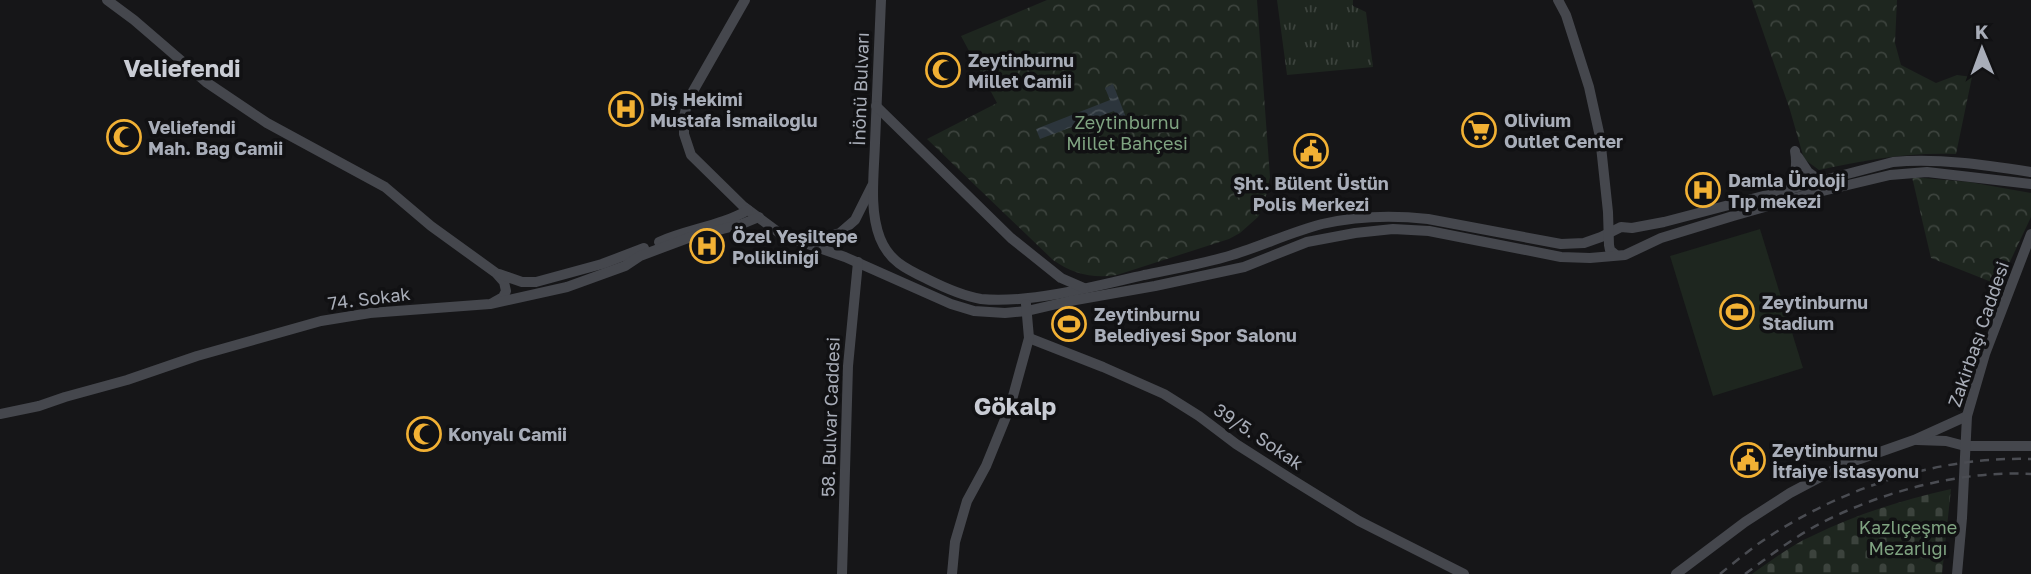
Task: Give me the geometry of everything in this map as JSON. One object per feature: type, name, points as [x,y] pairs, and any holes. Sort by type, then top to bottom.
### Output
[{"type":"main road","points":[[107,0],[206,82],[267,123],[385,187],[431,226],[496,273],[504,282],[506,291],[503,297],[490,304]]},
{"type":"main road","points":[[745,0],[688,100],[684,134],[691,155],[748,210],[782,235],[858,262],[964,309],[984,313],[1027,311],[1244,267],[1307,242],[1419,225],[1428,219]]},
{"type":"main road","name":"İnönü Bulvarı","points":[[881,0],[874,180],[878,233],[896,262],[937,284],[969,296],[999,300],[1025,298],[1178,270],[1233,255],[1307,229],[1358,218],[1428,219],[1562,244],[1584,243],[1609,233]]},
{"type":"main road","points":[[1558,0],[1566,15],[1589,87],[1600,137],[1609,245],[1616,255]]},
{"type":"main road","points":[[876,106],[1012,238],[1061,278],[1084,288]]},
{"type":"main road","points":[[1762,208],[1781,198],[1796,174],[1795,151],[1808,172],[1819,180]]},
{"type":"main road","points":[[1609,233],[1620,227],[1632,228],[1664,222],[1879,164],[1922,160],[2031,172]]},
{"type":"main road","points":[[1393,229],[1429,231],[1578,258],[1625,254],[1661,238],[1762,208],[1833,188],[1904,173],[1945,174],[2031,184]]},
{"type":"main road","points":[[782,235],[816,238],[841,233],[855,220],[874,180]]},
{"type":"main road","points":[[496,273],[522,282],[536,282],[602,264],[680,232],[736,217],[748,210]]},
{"type":"main road","name":"74. Sokak","points":[[0,414],[128,380],[197,356],[321,321],[370,313],[490,304],[567,287],[625,266],[640,256],[688,238],[759,217]]},
{"type":"main road","points":[[1632,228],[1635,250]]},
{"type":"main road","name":"Zakirbaşı Caddesi","points":[[1957,574],[1967,416],[1985,354],[2031,234]]},
{"type":"main road","name":"58. Bulvar Caddesi","points":[[842,574],[848,366],[858,262]]},
{"type":"main road","points":[[952,574],[955,542],[967,500],[1002,430],[1029,338],[1025,298]]},
{"type":"main road","name":"39/5. Sokak","points":[[1029,338],[1164,394],[1236,444],[1359,521],[1464,574]]},
{"type":"main road","points":[[1676,574],[1745,522],[1790,493],[1843,465],[1914,440],[1967,416]]},
{"type":"main road","points":[[1914,440],[1946,441],[1965,446],[2031,446]]},
{"type":"green space","name":"Zeytinburnu Millet Bahçesi","points":[[1047,0],[1257,0],[1270,177],[1264,205],[1258,217],[1229,239],[1117,275],[1084,274],[1053,260],[927,139],[997,103],[961,36]]},
{"type":"green space","points":[[1277,0],[1353,0],[1353,6],[1366,12],[1373,67],[1287,75]]},
{"type":"green space","points":[[1752,0],[1897,0],[1895,43],[1901,65],[1936,83],[1957,75],[1972,77],[1956,154],[1921,154],[1819,170],[1804,159]]},
{"type":"green space","points":[[1912,177],[1969,182],[2031,193],[2031,217],[1999,285],[1931,258]]},
{"type":"green space","name":"Zeytinburnu Stadium","points":[[1760,229],[1803,368],[1713,396],[1670,256]]},
{"type":"green space","name":"Kazlıçeşme Mezarlığı","points":[[1951,489],[1942,574],[1752,574],[1796,544],[1829,528],[1880,508]]},
{"type":"water","points":[[1113,84],[1127,120],[1119,123],[1114,111],[1040,139],[1036,129],[1110,100],[1105,88]]},
{"type":"railway","points":[[1720,574],[1758,544],[1788,525],[1853,493],[1888,480],[1959,463],[2031,459]]},
{"type":"railway","points":[[1745,574],[1812,528],[1890,494],[1975,476],[2031,474]]},
{"type":"place","name":"Zeytinburnu Millet Camii","points":[[943,70]]},
{"type":"place","name":"Diş Hekimi Mustafa İsmailoğlu","points":[[626,109]]},
{"type":"place","name":"Olivium Outlet Center","points":[[1479,130]]},
{"type":"place","name":"Veliefendi Mah. Bağ Camii","points":[[124,137]]},
{"type":"place","name":"Şht. Bülent Üstün Polis Merkezi","points":[[1311,151]]},
{"type":"place","name":"Damla Üroloji Tıp mekezi","points":[[1703,190]]},
{"type":"place","name":"Özel Yeşiltepe Polikliniği","points":[[707,246]]},
{"type":"place","name":"Zeytinburnu Stadium","points":[[1737,312]]},
{"type":"place","name":"Zeytinburnu Belediyesi Spor Salonu","points":[[1069,324]]},
{"type":"place","name":"Konyalı Camii","points":[[424,434]]},
{"type":"place","name":"Zeytinburnu İtfaiye İstasyonu","points":[[1748,460]]},
{"type":"district","name":"Veliefendi","points":[[182,67]]},
{"type":"district","name":"Gökalp","points":[[1015,405]]}]
